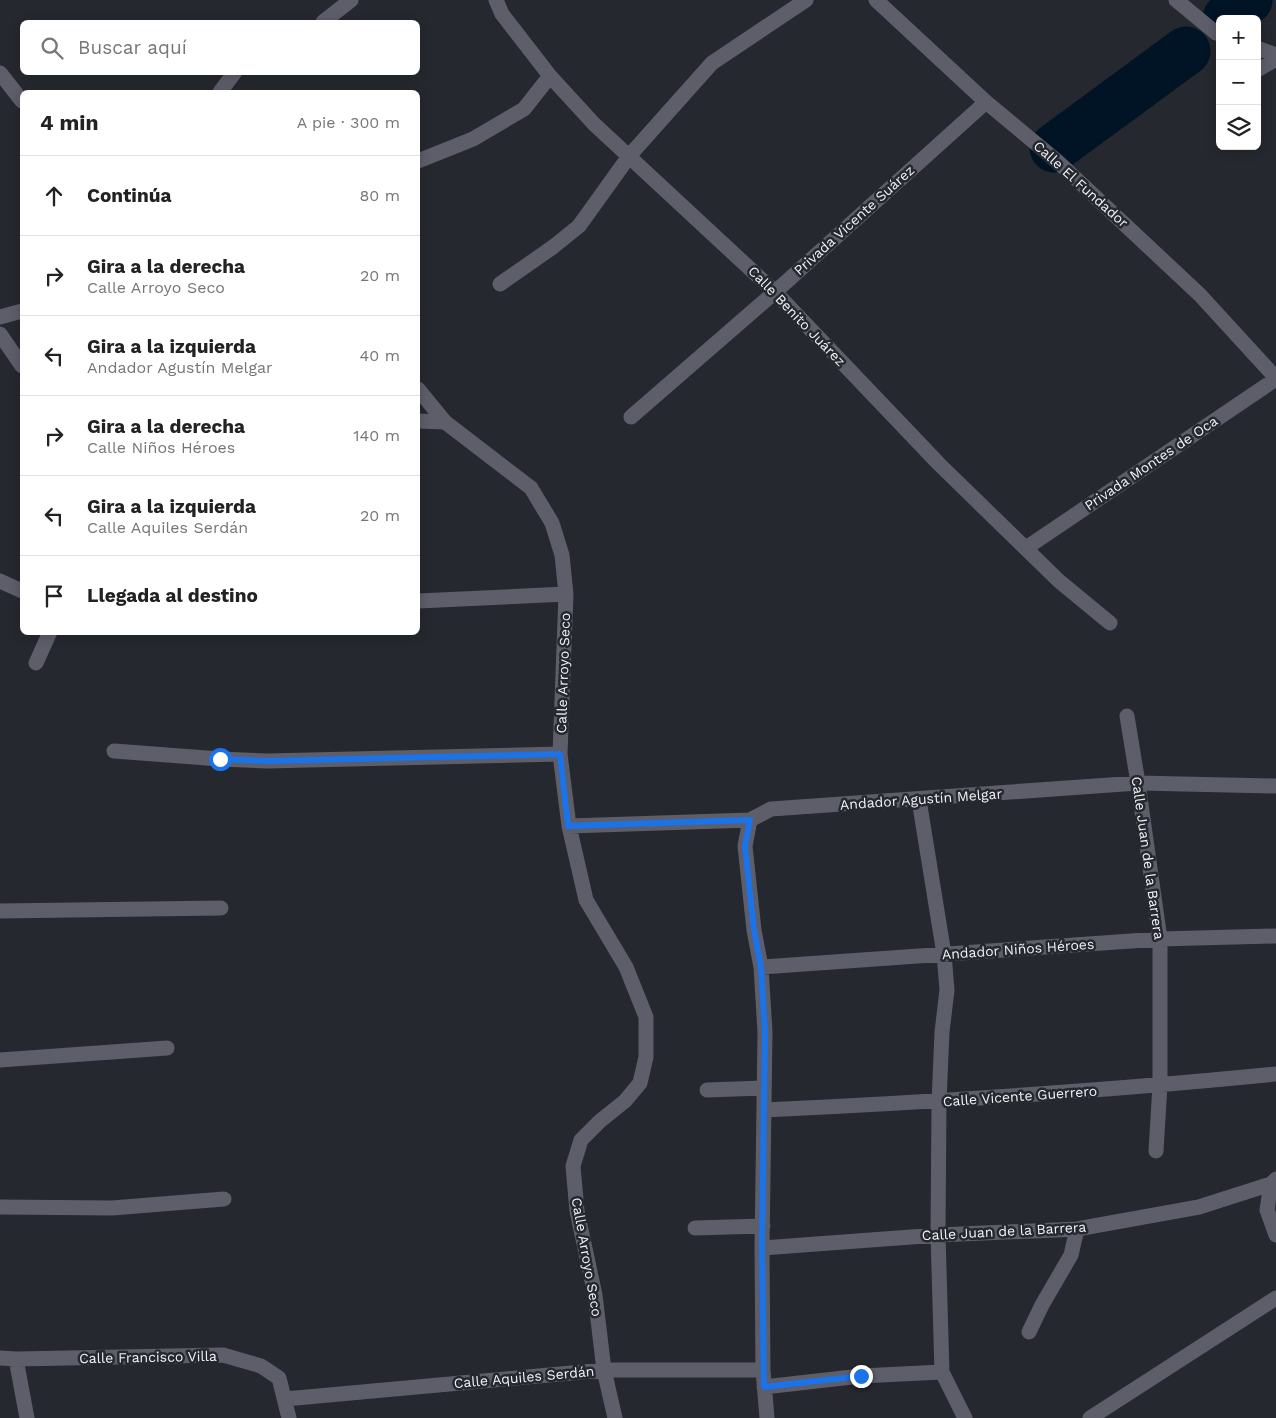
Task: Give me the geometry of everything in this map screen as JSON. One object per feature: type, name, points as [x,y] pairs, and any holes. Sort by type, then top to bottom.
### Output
[{"type":"street","points":[[325,20],[351,0]]},
{"type":"street","name":"Calle Benito Juárez","points":[[496,0],[502,14],[550,76],[594,124],[630,155],[776,292],[939,464],[1059,581],[1110,623]]},
{"type":"street","points":[[500,284],[553,247],[579,226],[630,155],[712,63],[806,0]]},
{"type":"street","name":"Calle El Fundador","points":[[876,0],[986,102],[1057,161],[1200,295],[1276,378]]},
{"type":"street","points":[[1176,0],[1216,33]]},
{"type":"street","points":[[1261,49],[1276,55]]},
{"type":"street","points":[[1261,68],[1276,59]]},
{"type":"street","points":[[0,74],[20,99]]},
{"type":"street","points":[[222,90],[233,75]]},
{"type":"street","points":[[420,160],[473,139],[524,109],[550,76]]},
{"type":"street","name":"Privada Vicente Suárez","points":[[631,417],[776,292],[986,102]]},
{"type":"street","points":[[0,317],[20,312]]},
{"type":"street","points":[[0,334],[20,363]]},
{"type":"street","name":"Privada Montes de Oca","points":[[1026,548],[1276,378]]},
{"type":"street","name":"Calle Arroyo Seco","points":[[420,391],[445,422],[531,488],[552,523],[562,555],[566,594],[560,754],[568,826],[586,900],[626,967],[646,1017],[646,1056],[640,1083],[625,1101],[600,1121],[581,1140],[574,1166],[577,1211],[595,1295],[604,1370],[615,1418]]},
{"type":"street","points":[[420,421],[445,422]]},
{"type":"street","points":[[0,581],[20,590]]},
{"type":"street","points":[[420,601],[566,594]]},
{"type":"street","points":[[36,663],[49,635]]},
{"type":"street","name":"Calle Juan de la Barrera","points":[[1127,716],[1160,939],[1160,1085],[1156,1151]]},
{"type":"street","points":[[114,751],[212,759],[267,761],[560,754]]},
{"type":"street","name":"Andador Agustín Melgar","points":[[568,826],[750,820],[770,809],[919,800],[1138,783],[1276,786]]},
{"type":"street","points":[[919,800],[944,954],[947,990],[942,1032],[939,1102],[938,1235],[942,1372],[965,1418]]},
{"type":"street","points":[[750,820],[745,846],[754,930],[761,967],[765,1032],[762,1248],[763,1370],[767,1418]]},
{"type":"street","points":[[0,911],[221,908]]},
{"type":"street","name":"Andador Niños Héroes","points":[[761,967],[1160,939],[1276,936]]},
{"type":"street","points":[[0,1060],[167,1048]]},
{"type":"street","name":"Calle Vicente Guerrero","points":[[764,1110],[939,1102],[1276,1074]]},
{"type":"street","points":[[706,1090],[764,1088]]},
{"type":"street","points":[[1273,1181],[1267,1210],[1276,1235]]},
{"type":"street","name":"Calle Juan de la Barrera","points":[[762,1248],[938,1235],[1077,1228],[1199,1208],[1273,1181]]},
{"type":"street","points":[[0,1207],[112,1208],[224,1199]]},
{"type":"street","points":[[695,1228],[763,1226]]},
{"type":"street","points":[[1029,1332],[1042,1305],[1071,1256],[1077,1228]]},
{"type":"street","points":[[1090,1418],[1276,1298]]},
{"type":"street","name":"Calle Francisco Villa","points":[[0,1358],[223,1355],[261,1366],[279,1378],[286,1399],[289,1418]]},
{"type":"street","points":[[16,1359],[27,1418]]},
{"type":"street","name":"Calle Aquiles Serdán","points":[[286,1399],[604,1370],[763,1370]]},
{"type":"street","points":[[764,1387],[861,1376],[942,1372]]},
{"type":"waterway","points":[[1230,15],[1248,0]]},
{"type":"waterway","points":[[1054,148],[1186,51]]},
{"type":"route","points":[[220,759],[267,761],[560,754],[568,826],[750,820],[745,846],[754,930],[761,967],[765,1032],[762,1248],[764,1387],[861,1376]]}]
